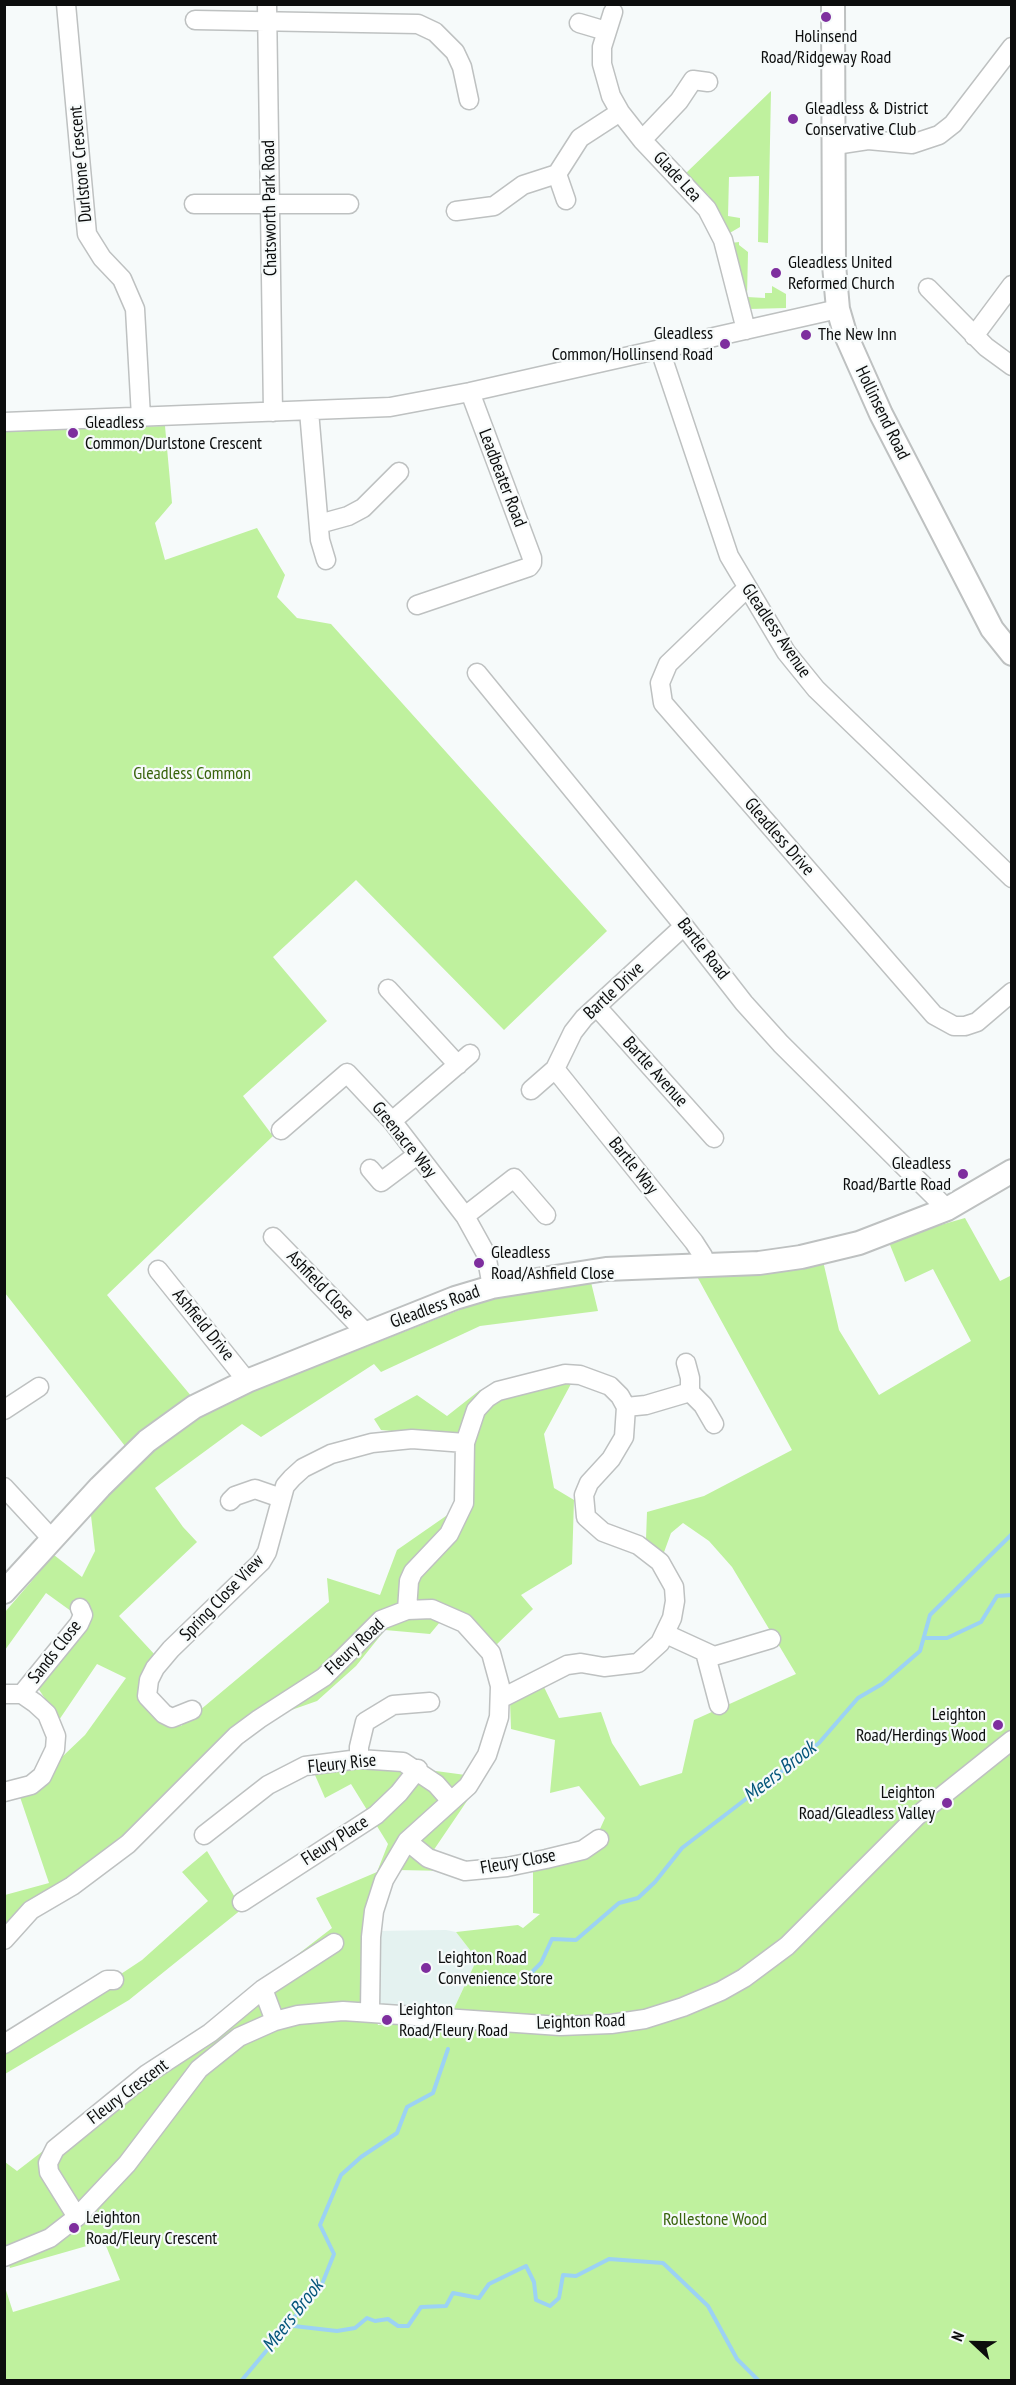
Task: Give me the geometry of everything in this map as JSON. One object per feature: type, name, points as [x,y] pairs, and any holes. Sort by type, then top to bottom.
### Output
[{"type":"main road","name":"Hollinsend Road","points":[[833,4],[834,264],[838,309],[845,333],[881,414],[992,629],[1011,654]]},
{"type":"main road","name":"Gleadless Road","points":[[4,1592],[147,1441],[194,1407],[247,1381],[455,1298],[492,1287],[606,1269],[759,1263],[812,1254],[886,1234],[947,1209],[1011,1171]]},
{"type":"street","name":"Durlstone Crescent","points":[[66,4],[87,234],[102,258],[123,279],[135,309],[141,417]]},
{"type":"street","name":"Glade Lea","points":[[613,12],[606,31],[602,64],[611,96],[620,112],[642,140],[695,195],[717,228],[746,330]]},
{"type":"street","points":[[195,20],[267,13],[396,21],[424,26],[440,36],[455,52],[462,67],[470,100]]},
{"type":"street","name":"Chatsworth Park Road","points":[[267,13],[273,412]]},
{"type":"street","points":[[579,24],[606,31]]},
{"type":"street","points":[[835,145],[868,140],[912,144],[939,135],[953,124],[1011,47]]},
{"type":"street","points":[[642,140],[679,101],[693,80],[708,82]]},
{"type":"street","points":[[456,211],[494,206],[523,185],[557,174],[580,138],[620,112]]},
{"type":"street","points":[[557,174],[566,200]]},
{"type":"street","points":[[194,204],[349,204]]},
{"type":"street","points":[[974,336],[1011,285]]},
{"type":"street","points":[[928,288],[974,336],[1011,366]]},
{"type":"street","points":[[4,422],[390,407],[470,392],[838,309]]},
{"type":"street","name":"Gleadless Avenue","points":[[660,350],[714,518],[729,556],[786,652],[803,675],[1011,878]]},
{"type":"street","name":"Leadbeater Road","points":[[417,605],[529,567],[539,561],[532,558],[470,392]]},
{"type":"street","points":[[309,411],[319,524],[326,560]]},
{"type":"street","points":[[319,524],[348,516],[363,508],[399,472]]},
{"type":"street","name":"Gleadless Drive","points":[[747,588],[668,664],[660,683],[663,703],[934,1015],[954,1026],[965,1026],[977,1022],[1011,992]]},
{"type":"street","name":"Bartle Road","points":[[477,673],[744,1003],[781,1044],[947,1209]]},
{"type":"street","name":"Bartle Drive","points":[[531,1090],[555,1069],[573,1032],[684,926]]},
{"type":"street","points":[[388,989],[464,1060],[392,1121]]},
{"type":"street","name":"Bartle Avenue","points":[[597,1007],[714,1138]]},
{"type":"street","name":"Bartle Way","points":[[555,1069],[694,1242],[703,1256],[704,1266]]},
{"type":"street","name":"Greenacre Way","points":[[281,1130],[347,1073],[392,1121],[465,1216],[486,1254],[492,1287]]},
{"type":"street","points":[[370,1169],[381,1182],[417,1155]]},
{"type":"street","points":[[465,1216],[514,1178],[546,1215]]},
{"type":"street","name":"Ashfield Close","points":[[273,1237],[366,1333]]},
{"type":"street","name":"Ashfield Drive","points":[[158,1270],[247,1381]]},
{"type":"street","points":[[686,1363],[690,1378],[690,1392],[703,1405],[714,1425]]},
{"type":"street","points":[[407,1610],[408,1587],[413,1572],[449,1534],[464,1503],[465,1443],[477,1410],[487,1398],[498,1391],[565,1374],[597,1380],[610,1386],[620,1396],[626,1407],[624,1437],[611,1459],[589,1482],[584,1506],[586,1517],[592,1525],[638,1545],[660,1562],[669,1574],[675,1601],[666,1634],[652,1652],[638,1664],[604,1667],[580,1663],[567,1665],[500,1699]]},
{"type":"street","points":[[4,1410],[39,1387]]},
{"type":"street","points":[[626,1407],[655,1403],[690,1392]]},
{"type":"street","name":"Spring Close View","points":[[192,1710],[172,1718],[164,1714],[147,1696],[149,1680],[155,1668],[171,1650],[261,1562],[267,1552],[281,1498],[292,1478],[303,1468],[331,1454],[394,1440],[465,1443]]},
{"type":"street","points":[[4,1487],[52,1539]]},
{"type":"street","points":[[230,1501],[235,1496],[255,1489],[281,1498]]},
{"type":"street","name":"Sands Close","points":[[4,1792],[30,1785],[42,1776],[55,1749],[56,1736],[47,1714],[13,1694],[79,1624],[83,1615],[80,1608]]},
{"type":"street","name":"Fleury Road","points":[[4,1940],[12,1915],[31,1910],[100,1867],[135,1838],[236,1737],[259,1719],[324,1677],[381,1620],[407,1610],[432,1609],[464,1623],[491,1653],[500,1686],[499,1717],[487,1755],[468,1786],[407,1841],[384,1880],[375,1911],[371,1937],[370,2011]]},
{"type":"street","points":[[666,1634],[714,1656],[771,1639]]},
{"type":"street","points":[[705,1652],[719,1705]]},
{"type":"street","points":[[359,1759],[364,1722],[393,1705],[430,1702]]},
{"type":"street","name":"Leighton Road","points":[[4,2257],[50,2238],[77,2217],[127,2164],[199,2069],[239,2037],[275,2021],[321,2012],[370,2011],[440,2019],[560,2026],[622,2022],[683,2007],[744,1978],[787,1946],[917,1816],[1011,1740]]},
{"type":"street","name":"Fleury Rise","points":[[204,1835],[268,1785],[287,1773],[305,1766],[359,1759],[403,1762],[418,1769],[452,1801]]},
{"type":"street","name":"Fleury Place","points":[[242,1902],[376,1815],[399,1793],[418,1769]]},
{"type":"street","name":"Fleury Close","points":[[407,1841],[428,1858],[465,1871],[507,1867],[583,1850],[599,1839]]},
{"type":"street","name":"Fleury Crescent","points":[[77,2217],[49,2172],[48,2163],[55,2149],[147,2074],[210,2033],[263,1989],[334,1943]]},
{"type":"street","points":[[4,2044],[102,1984],[114,1980]]},
{"type":"street","points":[[263,1989],[275,2021]]},
{"type":"shaded area","points":[[446,1930],[456,1932],[477,1959],[450,2017],[370,2005],[376,1931]]},
{"type":"green space","points":[[771,91],[768,243],[758,242],[759,176],[729,177],[728,216],[740,218],[740,227],[728,234],[709,196],[686,173]]},
{"type":"green space","points":[[739,242],[739,245],[748,252],[747,297],[765,298],[765,293],[772,293],[772,286],[786,294],[786,308],[749,309],[731,243]]},
{"type":"green space","name":"Gleadless Common","points":[[165,426],[172,503],[155,523],[165,560],[257,528],[285,575],[277,597],[297,618],[331,624],[607,931],[504,1030],[356,880],[273,957],[327,1021],[243,1096],[273,1136],[107,1295],[192,1397],[125,1446],[5,1293],[4,431]]},
{"type":"green space","name":"Rollestone Wood","points":[[965,1218],[1000,1281],[1012,1275],[1012,1729],[993,1743],[996,1759],[1012,1748],[1011,2380],[5,2380],[4,2284],[13,2312],[120,2280],[104,2241],[10,2268],[5,2253],[5,2162],[17,2171],[332,1928],[316,1898],[377,1872],[388,1844],[351,1784],[325,1798],[311,1766],[421,1769],[473,1776],[469,1798],[431,1854],[448,1871],[398,1870],[376,1931],[370,2005],[378,2025],[450,2017],[477,1959],[456,1932],[518,1925],[523,1928],[540,1914],[533,1913],[533,1868],[589,1853],[605,1818],[579,1786],[550,1793],[555,1740],[511,1729],[510,1701],[543,1685],[559,1718],[601,1712],[612,1743],[640,1786],[682,1773],[694,1720],[796,1674],[732,1567],[709,1541],[683,1523],[671,1533],[663,1555],[646,1539],[647,1512],[704,1496],[792,1450],[694,1271],[823,1261],[839,1330],[879,1395],[971,1341],[933,1269],[905,1282],[888,1240]]},
{"type":"green space","points":[[590,1278],[598,1311],[480,1326],[381,1372],[374,1364],[261,1437],[242,1424],[155,1488],[183,1527],[197,1542],[119,1616],[156,1656],[144,1686],[181,1726],[329,1602],[327,1578],[380,1595],[397,1550],[456,1509],[465,1438],[381,1430],[374,1419],[417,1395],[447,1416],[480,1390],[572,1382],[544,1434],[554,1488],[574,1500],[572,1564],[521,1595],[533,1609],[493,1648],[440,1622],[430,1634],[385,1630],[356,1666],[317,1701],[246,1726],[91,1874],[26,1909],[5,1952],[5,1895],[49,1883],[20,1797],[85,1735],[126,1678],[97,1664],[59,1720],[34,1682],[82,1619],[46,1593],[5,1650],[5,1612],[54,1555],[82,1577],[95,1551],[90,1507],[125,1470],[201,1412],[520,1286]]},
{"type":"green space","points":[[207,1851],[242,1909],[129,2000],[5,2074],[5,2051],[142,1960],[208,1901],[182,1872]]},
{"type":"waterway","name":"Meers Brook","points":[[526,1978],[541,1963],[552,1939],[576,1940],[619,1903],[638,1898],[655,1882],[682,1848],[819,1743],[858,1698],[882,1684],[920,1651],[930,1615],[1012,1534]]},
{"type":"waterway","points":[[926,1638],[947,1638],[981,1622],[997,1596],[1012,1595]]},
{"type":"waterway","name":"Meers Brook","points":[[242,2380],[322,2284],[334,2254],[320,2225],[341,2175],[361,2157],[397,2133],[407,2107],[433,2093],[448,2049]]},
{"type":"waterway","points":[[285,2325],[337,2331],[355,2328],[367,2318],[375,2321],[388,2319],[398,2326],[408,2326],[421,2307],[446,2306],[453,2293],[479,2298],[489,2284],[526,2266],[534,2282],[536,2300],[550,2306],[559,2298],[563,2275],[576,2276],[609,2259],[663,2263],[708,2306],[737,2359],[758,2380]]},
{"type":"place","name":"Holinsend Road/Ridgeway Road","points":[[826,17]]},
{"type":"place","name":"Gleadless & District Conservative Club","points":[[793,119]]},
{"type":"place","name":"Gleadless United Reformed Church","points":[[776,273]]},
{"type":"place","name":"The New Inn","points":[[806,335]]},
{"type":"place","name":"Gleadless Common/Hollinsend Road","points":[[725,344]]},
{"type":"place","name":"Gleadless Common/Durlstone Crescent","points":[[73,433]]},
{"type":"place","name":"Gleadless Road/Bartle Road","points":[[963,1174]]},
{"type":"place","name":"Gleadless Road/Ashfield Close","points":[[479,1263]]},
{"type":"place","name":"Leighton Road/Herdings Wood","points":[[998,1725]]},
{"type":"place","name":"Leighton Road/Gleadless Valley","points":[[947,1803]]},
{"type":"place","name":"Leighton Road Convenience Store","points":[[426,1968]]},
{"type":"place","name":"Leighton Road/Fleury Road","points":[[387,2020]]},
{"type":"place","name":"Leighton Road/Fleury Crescent","points":[[74,2228]]}]
